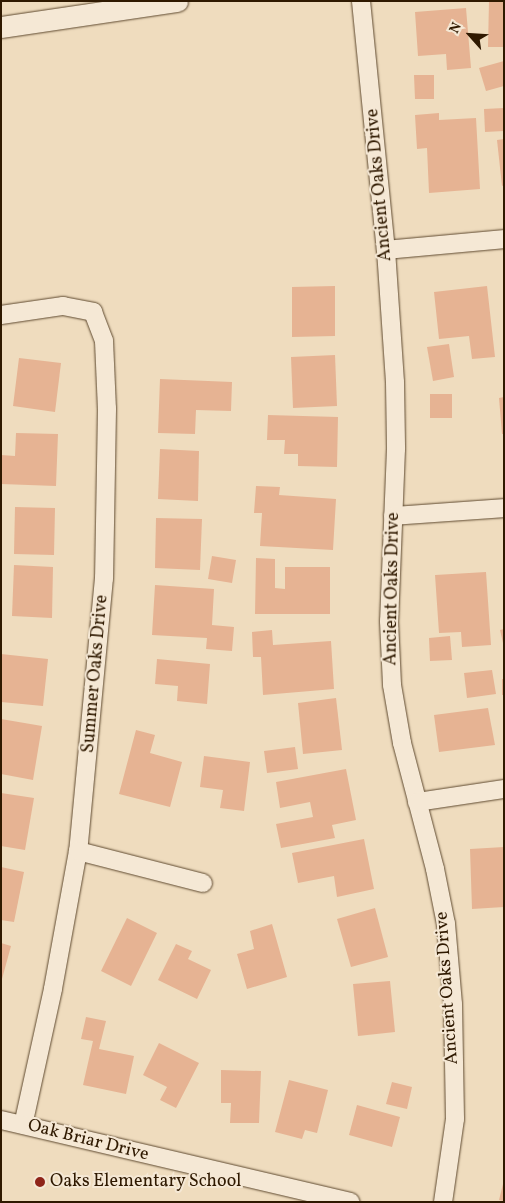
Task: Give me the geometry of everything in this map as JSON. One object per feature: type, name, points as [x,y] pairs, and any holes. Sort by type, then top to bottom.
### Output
[{"type":"street","points":[[1,28],[177,1]]},
{"type":"street","name":"Ancient Oaks Drive","points":[[362,1],[386,250],[394,382],[393,516],[389,621],[392,685],[446,924],[454,1013],[454,1119],[443,1202]]},
{"type":"street","points":[[386,250],[504,239]]},
{"type":"street","name":"Summer Oaks Drive","points":[[1,315],[63,306],[93,312],[104,341],[107,409],[104,578],[78,851],[53,989],[23,1125]]},
{"type":"street","points":[[393,516],[504,508]]},
{"type":"street","points":[[418,802],[504,789]]},
{"type":"street","points":[[78,851],[204,882]]},
{"type":"street","name":"Oak Briar Drive","points":[[1,1120],[350,1202]]},
{"type":"building","points":[[489,1],[504,1],[504,47],[488,47]]},
{"type":"building","points":[[466,8],[471,68],[447,70],[446,54],[418,56],[415,12]]},
{"type":"building","points":[[504,61],[504,86],[486,91],[479,68]]},
{"type":"building","points":[[414,75],[434,75],[434,99],[415,99]]},
{"type":"building","points":[[504,108],[504,131],[485,132],[484,109]]},
{"type":"building","points":[[439,113],[439,120],[476,118],[480,189],[429,193],[427,148],[417,149],[415,115]]},
{"type":"building","points":[[504,139],[504,185],[502,186],[497,140]]},
{"type":"building","points":[[335,286],[335,336],[292,337],[292,287]]},
{"type":"building","points":[[487,286],[495,357],[472,359],[469,336],[439,339],[434,292]]},
{"type":"building","points":[[449,344],[454,377],[433,381],[427,347]]},
{"type":"building","points":[[335,355],[337,406],[293,408],[291,357]]},
{"type":"building","points":[[19,358],[61,363],[55,412],[13,406]]},
{"type":"building","points":[[160,379],[232,382],[231,411],[196,410],[195,434],[158,433]]},
{"type":"building","points":[[430,394],[452,394],[452,418],[430,418]]},
{"type":"building","points":[[504,397],[504,434],[502,434],[499,398]]},
{"type":"building","points":[[268,415],[338,417],[337,467],[298,466],[298,454],[284,454],[285,440],[267,440]]},
{"type":"building","points":[[16,433],[58,434],[56,486],[1,484],[1,455],[15,456]]},
{"type":"building","points":[[160,449],[199,451],[198,501],[158,499]]},
{"type":"building","points":[[256,486],[280,487],[279,495],[336,499],[333,550],[260,546],[262,513],[254,513]]},
{"type":"building","points":[[15,507],[55,508],[54,555],[14,554]]},
{"type":"building","points":[[156,518],[202,519],[200,570],[155,568]]},
{"type":"building","points":[[212,556],[236,560],[232,583],[208,579]]},
{"type":"building","points":[[256,558],[275,559],[275,588],[285,589],[285,567],[330,567],[330,614],[255,614]]},
{"type":"building","points":[[14,565],[53,567],[52,618],[12,616]]},
{"type":"building","points":[[486,572],[491,645],[462,647],[461,632],[439,633],[435,575]]},
{"type":"building","points":[[155,585],[214,589],[212,625],[234,627],[232,651],[206,649],[207,638],[152,635]]},
{"type":"building","points":[[504,629],[504,643],[503,643],[500,630]]},
{"type":"building","points":[[272,630],[273,645],[331,641],[334,689],[263,695],[261,657],[253,657],[252,632]]},
{"type":"building","points":[[450,636],[452,660],[430,661],[429,638]]},
{"type":"building","points":[[1,654],[48,659],[43,706],[1,702]]},
{"type":"building","points":[[157,659],[210,664],[207,704],[177,701],[178,686],[155,684]]},
{"type":"building","points":[[492,670],[496,694],[467,698],[464,673]]},
{"type":"building","points":[[502,679],[504,679],[504,695],[502,695]]},
{"type":"building","points":[[336,698],[342,750],[303,754],[298,703]]},
{"type":"building","points":[[488,708],[495,745],[439,752],[434,715]]},
{"type":"building","points":[[1,719],[42,726],[33,780],[1,774]]},
{"type":"building","points":[[136,730],[155,735],[150,753],[182,762],[170,807],[119,794]]},
{"type":"building","points":[[295,747],[298,769],[267,773],[264,751]]},
{"type":"building","points":[[204,756],[250,762],[244,811],[220,808],[223,790],[200,787]]},
{"type":"building","points":[[346,769],[356,820],[332,825],[335,838],[281,848],[276,824],[313,817],[310,802],[280,808],[276,782]]},
{"type":"building","points":[[1,793],[34,798],[25,850],[1,846]]},
{"type":"building","points":[[364,839],[374,889],[337,897],[334,876],[298,883],[292,853]]},
{"type":"building","points":[[504,847],[504,907],[472,909],[470,849]]},
{"type":"building","points":[[1,867],[24,872],[14,922],[1,920]]},
{"type":"building","points":[[375,908],[388,957],[351,967],[337,919]]},
{"type":"building","points":[[127,918],[157,933],[131,986],[101,971]]},
{"type":"building","points":[[272,924],[287,977],[247,989],[237,954],[254,949],[250,931]]},
{"type":"building","points":[[1,943],[11,946],[2,979],[1,979]]},
{"type":"building","points":[[176,944],[192,951],[188,959],[211,970],[197,999],[158,980]]},
{"type":"building","points":[[390,981],[395,1032],[358,1036],[353,984]]},
{"type":"building","points":[[86,1017],[106,1021],[99,1049],[134,1056],[126,1094],[83,1085],[93,1041],[81,1039]]},
{"type":"building","points":[[159,1043],[199,1063],[176,1108],[160,1100],[167,1087],[143,1075]]},
{"type":"building","points":[[221,1070],[261,1071],[259,1123],[230,1123],[231,1103],[221,1103]]},
{"type":"building","points":[[289,1080],[328,1090],[317,1133],[305,1130],[302,1139],[275,1132]]},
{"type":"building","points":[[392,1082],[412,1087],[407,1109],[386,1104]]},
{"type":"building","points":[[357,1105],[400,1117],[392,1147],[349,1135]]},
{"type":"building","points":[[504,1184],[504,1201],[499,1200]]},
{"type":"place","name":"Oaks Elementary School","points":[[40,1182]]}]
